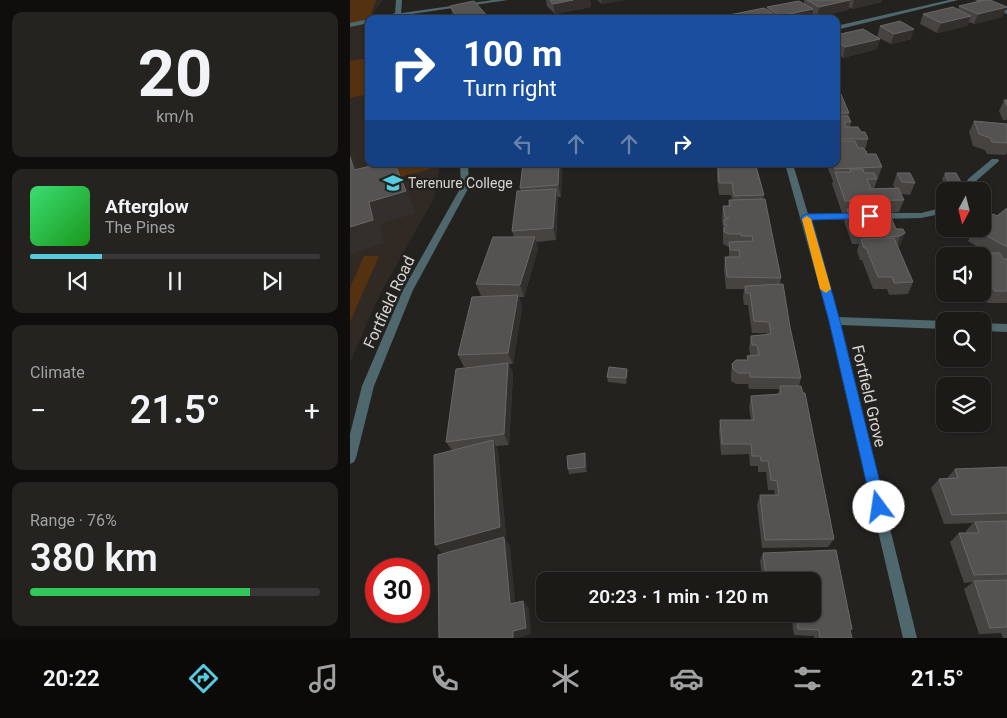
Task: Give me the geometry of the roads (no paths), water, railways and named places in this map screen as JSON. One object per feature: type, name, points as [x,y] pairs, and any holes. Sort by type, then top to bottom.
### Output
[{"type":"street","points":[[399,0],[399,15]]},
{"type":"street","points":[[406,15],[505,0]]},
{"type":"street","points":[[840,27],[955,0]]},
{"type":"street","points":[[978,0],[1007,12]]},
{"type":"street","points":[[350,25],[365,22]]},
{"type":"street","points":[[971,182],[995,161]]},
{"type":"street","name":"Fortfield Road","points":[[350,458],[368,386],[408,290],[465,188],[464,167]]},
{"type":"street","name":"Fortfield Grove","points":[[790,167],[806,217],[834,321],[910,638]]},
{"type":"street","points":[[806,217],[936,213]]},
{"type":"street","points":[[834,321],[936,325]]},
{"type":"street","points":[[991,327],[1007,328]]},
{"type":"place","name":"Terenure College","points":[[393,183]]}]
